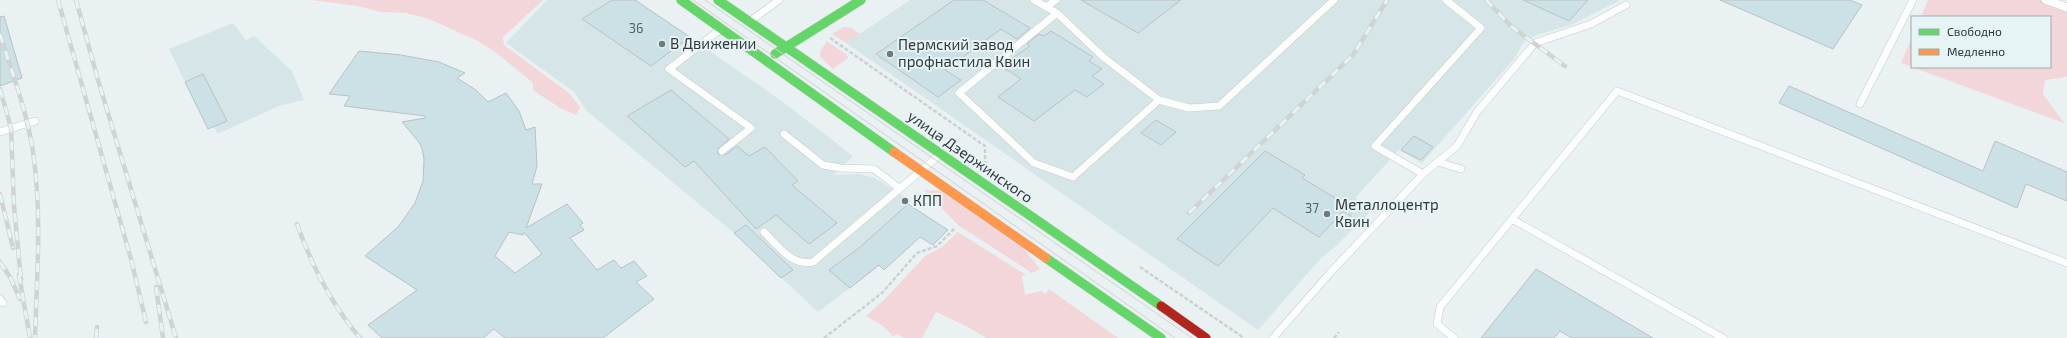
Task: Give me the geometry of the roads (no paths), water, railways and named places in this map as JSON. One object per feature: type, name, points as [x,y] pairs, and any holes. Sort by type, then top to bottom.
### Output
[{"type":"main road","points":[[681,0],[920,171],[1161,338]]},
{"type":"main road","name":"улица Дзержинского","points":[[718,0],[942,153],[1206,338]]},
{"type":"main road","points":[[766,61],[855,1]]},
{"type":"street","points":[[2046,0],[2067,8]]},
{"type":"lane","points":[[749,22],[779,0]]},
{"type":"lane","points":[[1034,0],[1057,13],[1102,56],[1159,100],[1189,108],[1219,106],[1334,0]]},
{"type":"lane","points":[[1046,7],[1056,0]]},
{"type":"lane","points":[[1423,174],[1375,146],[1481,28],[1446,0]]},
{"type":"lane","points":[[1860,104],[1913,0]]},
{"type":"lane","points":[[1273,338],[1423,174],[1457,146],[1477,112],[1535,43],[1591,24],[1626,5]]},
{"type":"lane","points":[[1057,13],[958,93],[1034,163],[1073,177],[1159,100]]},
{"type":"lane","points":[[721,29],[668,69],[751,128],[722,151]]},
{"type":"lane","points":[[1454,338],[1437,324],[1440,308],[1617,90],[1821,170],[2067,263]]},
{"type":"lane","points":[[0,132],[36,121]]},
{"type":"lane","points":[[784,134],[823,165],[848,169],[874,169],[899,188]]},
{"type":"lane","points":[[764,232],[795,262],[799,264],[808,264],[817,259],[942,153]]},
{"type":"lane","points":[[1438,162],[1461,169]]},
{"type":"lane","points":[[1512,219],[1723,338]]},
{"type":"tram line","points":[[693,0],[1175,338]]},
{"type":"tram line","points":[[705,0],[1192,338]]},
{"type":"railway","points":[[58,0],[132,263],[146,322]]},
{"type":"railway","points":[[76,0],[98,80],[176,338]]},
{"type":"railway","points":[[1189,213],[1353,55],[1387,0]]},
{"type":"railway","points":[[1486,0],[1512,27],[1565,66]]},
{"type":"railway","points":[[0,34],[27,122],[36,175],[38,245],[35,338]]},
{"type":"railway","points":[[0,89],[11,128],[14,206],[21,280]]},
{"type":"railway","points":[[0,194],[13,248]]},
{"type":"railway","points":[[297,224],[309,255],[323,284],[340,312],[360,338]]},
{"type":"railway","points":[[0,262],[10,277],[20,299]]},
{"type":"railway","points":[[19,275],[30,338]]},
{"type":"railway","points":[[156,287],[163,338]]},
{"type":"railway","points":[[96,338],[97,327]]},
{"type":"place","name":"В Движении","points":[[662,44]]},
{"type":"place","name":"Пермский завод профнастила Квин","points":[[890,54]]},
{"type":"place","name":"КПП","points":[[905,201]]},
{"type":"place","name":"Металлоцентр Квин","points":[[1327,214]]}]
